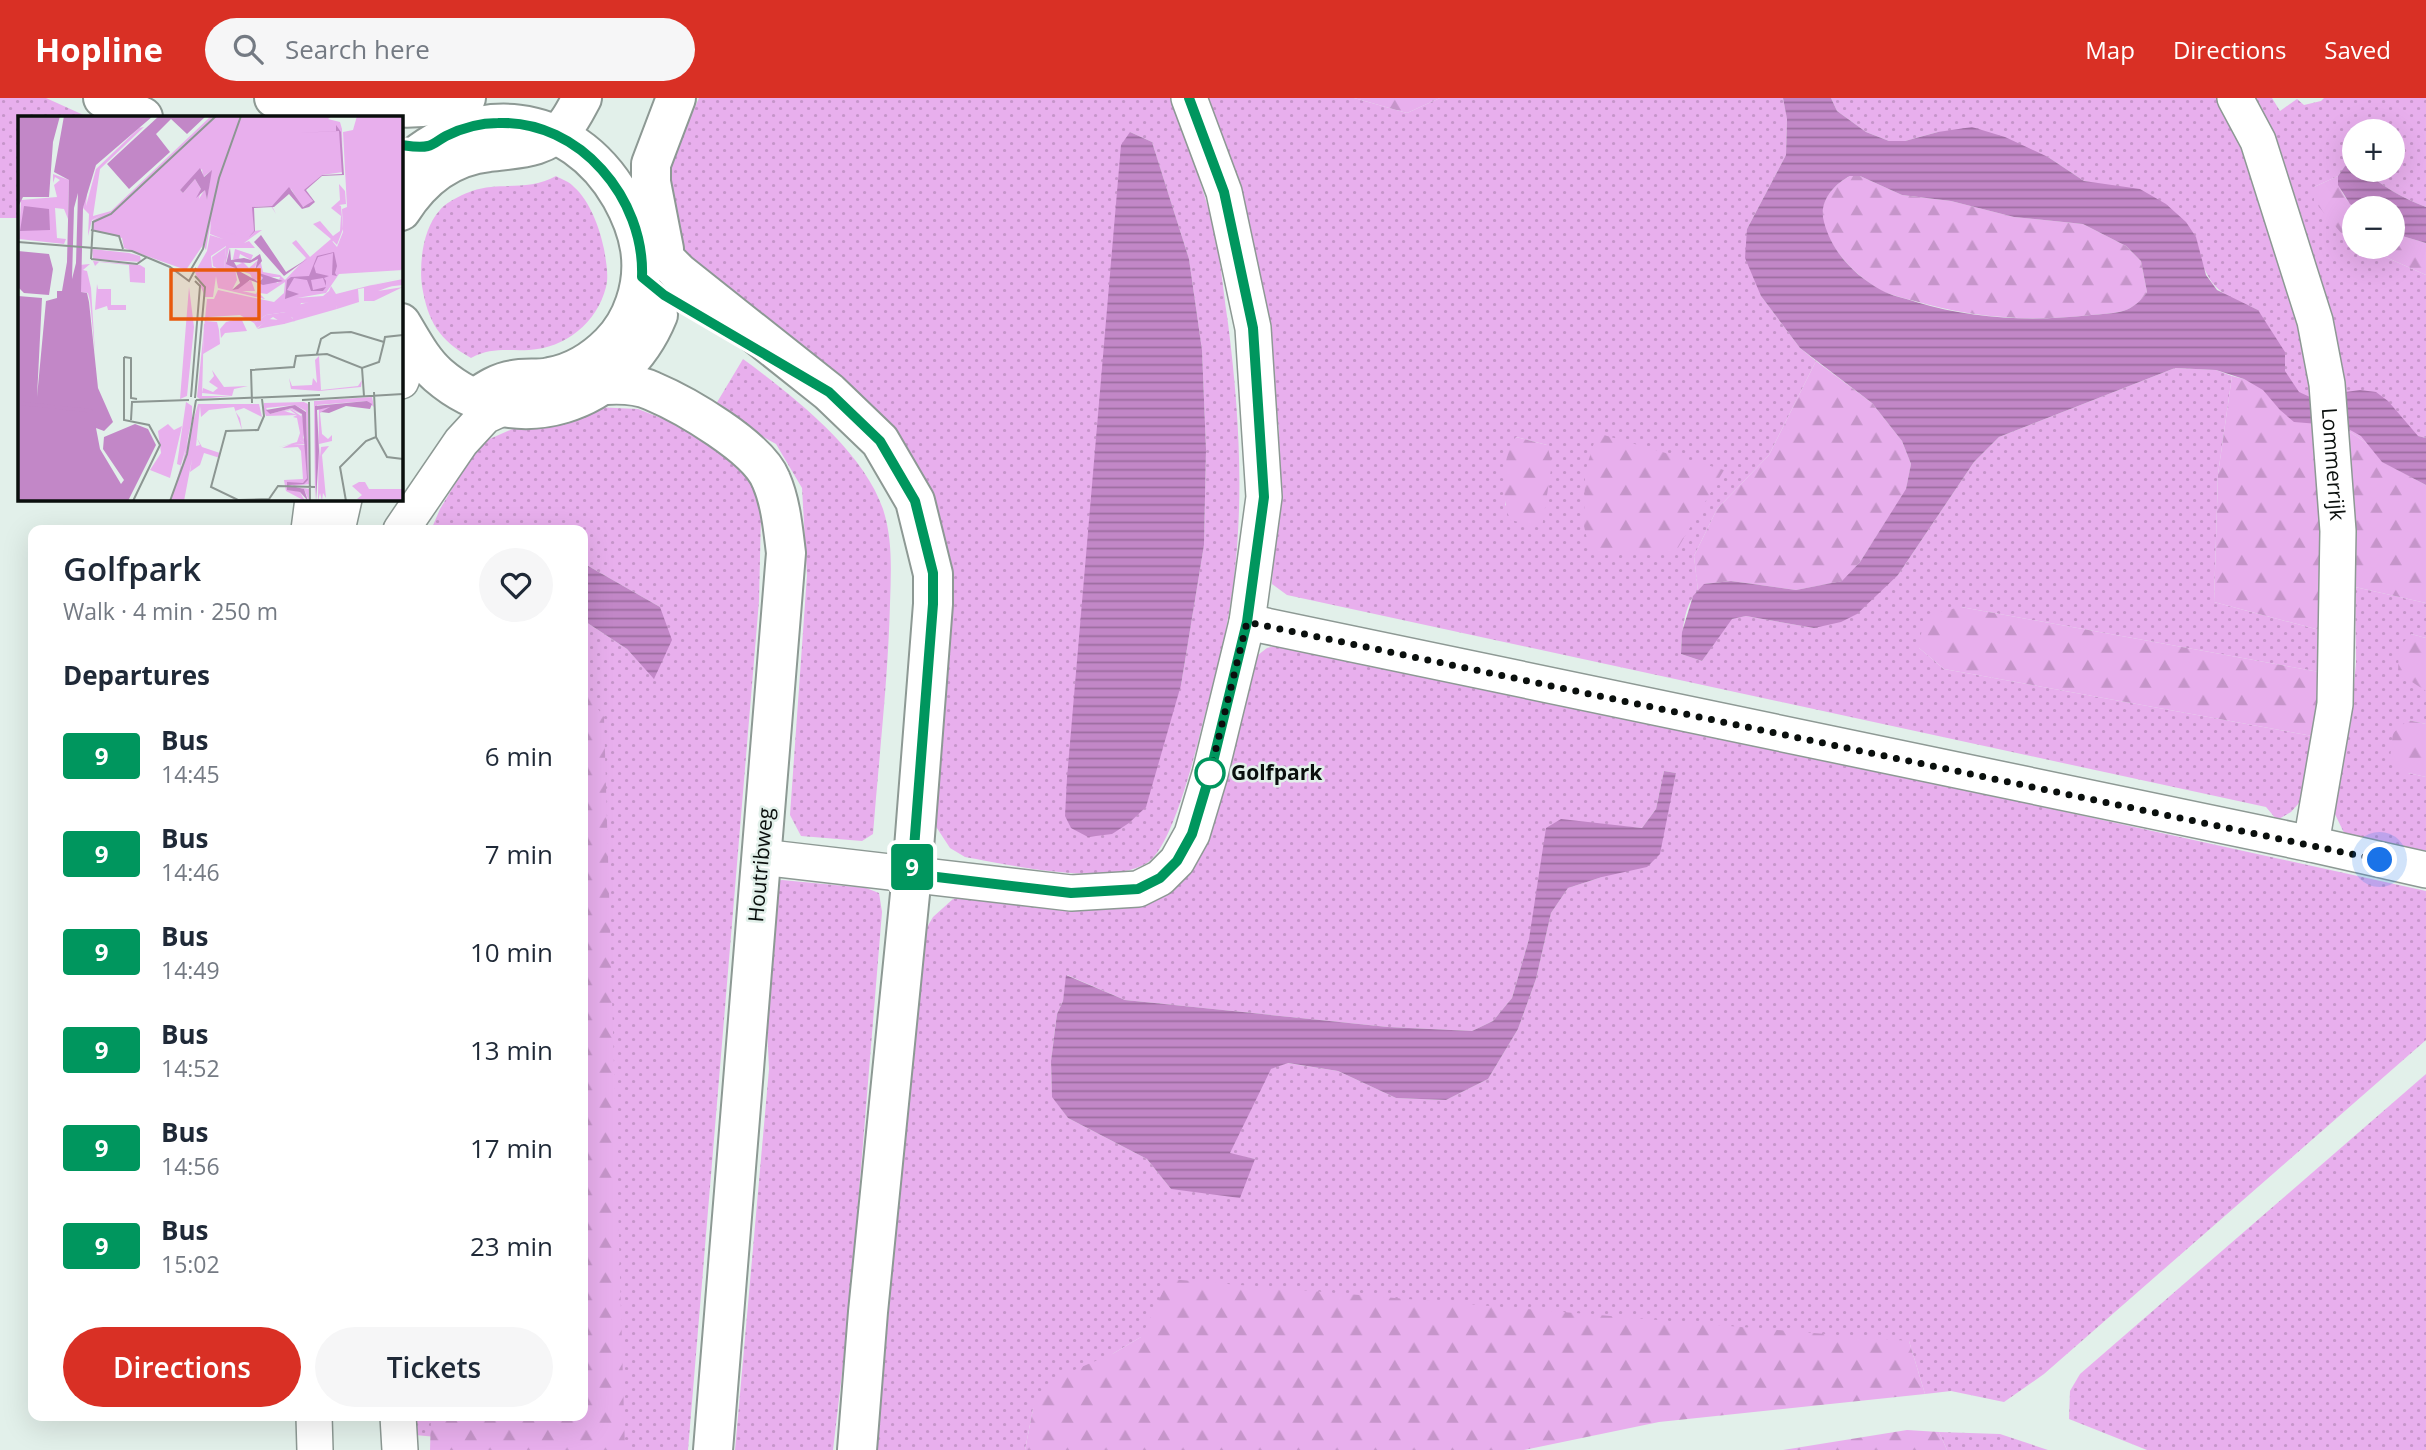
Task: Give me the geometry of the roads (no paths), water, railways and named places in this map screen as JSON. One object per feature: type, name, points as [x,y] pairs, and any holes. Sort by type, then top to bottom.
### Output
[{"type":"main road","points":[[103,98],[141,116]]},
{"type":"main road","points":[[274,98],[313,116]]},
{"type":"main road","points":[[325,98],[373,106],[418,108],[440,106],[466,98]]},
{"type":"main road","points":[[402,210],[423,183],[453,162],[470,155],[524,149],[539,144],[533,113],[545,98]]},
{"type":"main road","points":[[410,154],[445,136],[481,124],[499,123],[536,129],[565,126],[582,98]]},
{"type":"main road","points":[[660,98],[636,133],[624,172],[637,200],[636,226],[640,243],[657,277],[829,392],[880,441],[915,501],[933,573],[933,604],[912,874],[867,1312],[857,1450]]},
{"type":"main road","points":[[637,200],[650,182],[650,164],[676,98]]},
{"type":"main road","points":[[536,129],[592,159],[613,182],[637,200]]},
{"type":"main road","points":[[405,330],[426,363],[455,387],[491,402],[548,408],[587,396],[605,385],[632,360],[652,330],[657,277]]},
{"type":"main road","points":[[491,402],[492,387],[515,379],[533,380],[568,372],[599,354],[612,342],[657,277]]},
{"type":"main road","name":"Houtribweg","points":[[605,385],[626,384],[651,390],[743,445],[771,477],[780,508],[786,553],[713,1450]]},
{"type":"street","points":[[761,857],[1071,893],[1138,889],[1160,878],[1177,861],[1192,834],[1210,774],[1247,622],[1264,497],[1253,328],[1224,192],[1189,98]]},
{"type":"street","name":"Lommerrijk","points":[[2235,98],[2258,141],[2315,321],[2327,384],[2338,531],[2334,704],[2311,844]]},
{"type":"street","points":[[402,378],[409,358],[405,330]]},
{"type":"street","points":[[403,525],[461,442],[485,416],[491,402]]},
{"type":"street","points":[[310,525],[313,500]]},
{"type":"street","points":[[338,525],[344,500]]},
{"type":"street","points":[[1247,622],[2426,870]]},
{"type":"street","points":[[314,1421],[315,1450]]},
{"type":"street","points":[[398,1421],[400,1450]]},
{"type":"place","name":"Golfpark","points":[[1210,773]]}]
